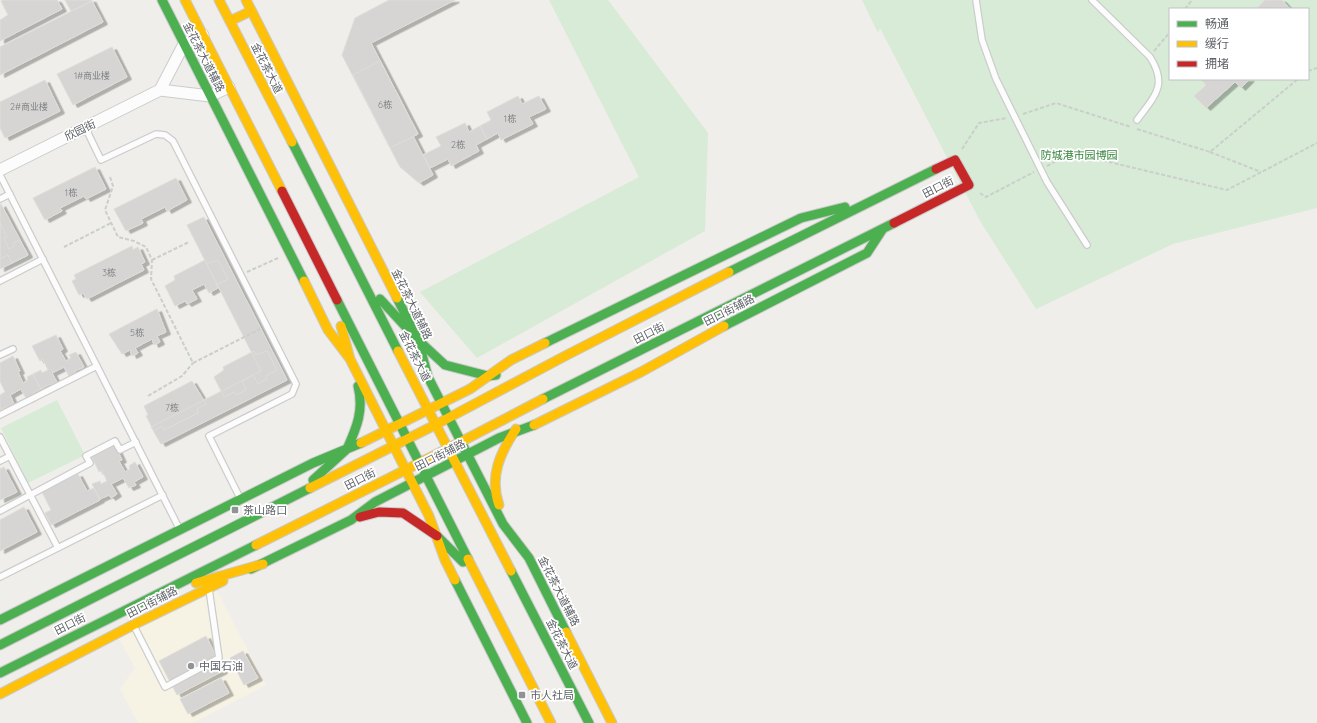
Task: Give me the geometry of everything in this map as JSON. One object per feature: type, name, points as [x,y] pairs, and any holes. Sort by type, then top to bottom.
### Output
[{"type":"main road","name":"金花茶大道辅路","points":[[162,0],[328,330],[350,359],[430,516],[445,560],[527,723]]},
{"type":"main road","points":[[185,0],[551,723]]},
{"type":"main road","name":"金花茶大道","points":[[219,0],[589,723]]},
{"type":"main road","name":"金花茶大道辅路","points":[[246,0],[418,340],[428,377],[441,403],[503,524],[529,558],[612,723]]},
{"type":"main road","points":[[230,21],[251,11]]},
{"type":"main road","name":"田口街","points":[[0,645],[449,418],[637,317],[955,160],[969,185],[420,463],[157,594],[129,618],[0,673]]},
{"type":"main road","points":[[0,620],[313,463],[386,431],[470,389],[511,360],[801,218],[873,201]]},
{"type":"main road","name":"田口街辅路","points":[[0,694],[129,618],[263,564],[351,520],[375,502],[499,438],[552,417],[867,253],[883,228]]},
{"type":"main road","points":[[362,279],[418,340],[444,365],[488,376],[535,371]]},
{"type":"main road","points":[[778,281],[785,295]]},
{"type":"main road","points":[[296,495],[347,449],[360,420],[362,401],[330,285]]},
{"type":"main road","points":[[629,302],[637,317]]},
{"type":"main road","points":[[503,524],[494,486],[499,465],[514,433],[527,416],[550,396]]},
{"type":"main road","points":[[351,520],[378,512],[403,513],[437,536],[475,573]]},
{"type":"main road","points":[[157,594],[263,564]]},
{"type":"street","points":[[203,35],[184,44],[160,90],[210,96],[229,87]]},
{"type":"street","name":"欣园街","points":[[0,170],[160,90]]},
{"type":"lane","points":[[976,0],[982,40],[996,79],[1041,169],[1087,245]]},
{"type":"lane","points":[[1092,0],[1150,57],[1159,77],[1159,89],[1138,120]]},
{"type":"lane","points":[[85,127],[101,160],[156,134],[165,136],[174,141],[296,384],[292,394],[208,436],[240,500]]},
{"type":"lane","points":[[0,175],[180,530]]},
{"type":"lane","points":[[0,199],[10,194]]},
{"type":"lane","points":[[0,281],[43,259]]},
{"type":"lane","points":[[0,355],[13,349]]},
{"type":"lane","points":[[0,415],[97,366]]},
{"type":"lane","points":[[0,437],[58,548]]},
{"type":"lane","points":[[0,511],[90,463],[86,456],[115,440],[120,450],[136,442]]},
{"type":"lane","points":[[0,461],[10,456]]},
{"type":"lane","points":[[0,577],[163,495]]},
{"type":"lane","points":[[129,618],[165,687],[219,658],[209,587]]},
{"type":"path","points":[[1186,8],[1192,0]]},
{"type":"path","points":[[1150,57],[1169,33]]},
{"type":"path","points":[[1210,152],[1297,80]]},
{"type":"path","points":[[955,160],[979,123],[1015,117],[1056,103],[1210,152],[1261,172]]},
{"type":"path","points":[[969,185],[986,197],[1071,154],[1227,190],[1317,143]]},
{"type":"path","points":[[110,177],[113,186],[105,210],[118,237],[134,241],[146,247],[152,260],[150,279],[193,363]]},
{"type":"path","points":[[64,247],[111,223]]},
{"type":"path","points":[[152,260],[189,242]]},
{"type":"path","points":[[241,275],[272,259],[290,255]]},
{"type":"path","points":[[148,396],[182,376],[193,363],[260,328]]},
{"type":"shaded area","points":[[217,591],[266,685],[193,723],[138,723],[120,689],[135,668],[119,638]]},
{"type":"green space","points":[[549,0],[608,0],[708,133],[705,231],[477,358],[420,292],[639,177]]},
{"type":"green space","name":"防城港市园博园","points":[[862,0],[1317,0],[1317,208],[1173,244],[1036,309],[980,221],[880,28],[878,33]]},
{"type":"green space","points":[[57,400],[85,455],[28,483],[1,428]]},
{"type":"building","points":[[57,0],[62,9],[0,41],[0,20],[8,15],[1,1]]},
{"type":"building","points":[[65,0],[92,0],[92,1],[71,11]]},
{"type":"building","points":[[389,0],[455,0],[371,43],[418,134],[413,136],[433,175],[419,183],[400,167],[342,55],[355,18]]},
{"type":"building","points":[[1265,0],[1282,0],[1289,8],[1257,8]]},
{"type":"building","points":[[92,1],[103,22],[0,75],[0,47]]},
{"type":"building","points":[[112,47],[127,77],[73,105],[57,74]]},
{"type":"building","points":[[380,61],[418,134],[390,148],[353,75]]},
{"type":"building","points":[[45,80],[60,111],[5,138],[0,128],[0,102]]},
{"type":"building","points":[[1201,80],[1249,80],[1241,88],[1235,82],[1206,108],[1194,96],[1206,85]]},
{"type":"building","points":[[518,96],[522,104],[539,96],[546,109],[529,117],[533,124],[501,140],[498,133],[487,139],[480,126],[491,120],[487,112]]},
{"type":"building","points":[[465,123],[469,132],[480,126],[487,139],[476,145],[479,151],[451,166],[448,159],[430,168],[423,155],[441,146],[436,137]]},
{"type":"building","points":[[95,167],[106,189],[86,199],[84,196],[60,208],[62,211],[45,220],[33,198]]},
{"type":"building","points":[[176,178],[187,200],[167,211],[165,207],[141,219],[143,223],[126,231],[114,209]]},
{"type":"building","points":[[1,204],[28,255],[0,269],[0,205]]},
{"type":"building","points":[[204,217],[287,380],[161,444],[151,427],[261,371],[187,225]]},
{"type":"building","points":[[0,223],[7,237],[4,238],[9,249],[15,246],[13,243],[20,240],[28,255],[12,263],[8,255],[0,259]]},
{"type":"building","points":[[132,246],[133,250],[138,247],[145,262],[141,264],[144,270],[87,299],[83,293],[79,295],[72,281],[76,279],[74,275]]},
{"type":"building","points":[[205,260],[207,264],[218,260],[228,279],[216,285],[218,288],[209,293],[204,284],[192,290],[197,299],[187,304],[185,301],[175,306],[165,286],[175,280],[174,276]]},
{"type":"building","points":[[157,309],[166,332],[157,336],[160,342],[154,345],[152,339],[135,348],[138,353],[132,356],[130,350],[122,354],[109,334]]},
{"type":"building","points":[[56,335],[63,349],[60,351],[66,361],[71,358],[69,355],[76,352],[84,367],[75,371],[77,374],[70,378],[64,367],[52,373],[58,384],[52,387],[50,384],[41,389],[33,374],[41,370],[42,373],[48,370],[43,359],[40,361],[32,346]]},
{"type":"building","points":[[254,351],[256,355],[267,351],[277,370],[266,376],[267,379],[258,384],[253,375],[242,381],[246,390],[236,395],[234,392],[224,397],[214,377],[224,370],[223,367]]},
{"type":"building","points":[[13,356],[20,371],[18,372],[23,383],[28,380],[27,377],[33,374],[41,389],[33,393],[34,396],[27,400],[21,389],[10,395],[15,406],[9,409],[8,406],[0,410],[0,395],[5,392],[0,381],[0,363]]},
{"type":"building","points":[[192,381],[206,404],[197,409],[198,413],[164,430],[162,426],[154,431],[146,416],[148,415],[144,406]]},
{"type":"building","points":[[115,445],[122,460],[119,461],[125,472],[130,469],[129,466],[135,462],[143,477],[134,482],[136,485],[129,488],[123,478],[111,484],[117,494],[111,498],[109,495],[100,499],[92,484],[100,481],[101,484],[107,481],[102,470],[99,472],[92,457]]},
{"type":"building","points":[[4,467],[17,492],[0,500],[0,469]]},
{"type":"building","points":[[78,474],[87,491],[94,488],[100,500],[51,525],[45,513],[51,510],[42,492]]},
{"type":"building","points":[[24,507],[37,532],[0,551],[0,520]]},
{"type":"building","name":"中国石油","points":[[206,636],[223,671],[177,695],[159,661]]},
{"type":"building","points":[[243,651],[258,678],[244,685],[230,658]]},
{"type":"building","points":[[221,678],[229,693],[188,714],[180,699]]},
{"type":"traffic: fast","points":[[162,0],[304,281]]},
{"type":"traffic: fast","points":[[292,142],[398,351]]},
{"type":"traffic: fast","points":[[729,272],[936,169]]},
{"type":"traffic: fast","points":[[545,343],[801,218],[845,207]]},
{"type":"traffic: fast","points":[[543,399],[894,223]]},
{"type":"traffic: fast","points":[[724,326],[867,253],[882,230]]},
{"type":"traffic: fast","points":[[397,298],[418,340],[428,377],[503,524],[529,558],[566,632]]},
{"type":"traffic: fast","points":[[380,299],[418,340]]},
{"type":"traffic: fast","points":[[337,300],[468,559]]},
{"type":"traffic: fast","points":[[418,340],[445,365],[488,376],[496,375]]},
{"type":"traffic: fast","points":[[347,449],[354,433],[360,411],[360,395],[358,386]]},
{"type":"traffic: fast","points":[[251,569],[351,520],[375,502],[499,438],[534,425]]},
{"type":"traffic: fast","points":[[0,620],[313,463],[361,443]]},
{"type":"traffic: fast","points":[[313,480],[347,449]]},
{"type":"traffic: fast","points":[[0,645],[310,488]]},
{"type":"traffic: fast","points":[[437,536],[463,562]]},
{"type":"traffic: fast","points":[[0,673],[256,545]]},
{"type":"traffic: fast","points":[[511,571],[589,723]]},
{"type":"traffic: fast","points":[[455,580],[527,723]]},
{"type":"traffic: slow","points":[[185,0],[282,191]]},
{"type":"traffic: slow","points":[[219,0],[292,142]]},
{"type":"traffic: slow","points":[[246,0],[397,298]]},
{"type":"traffic: slow","points":[[230,21],[251,11]]},
{"type":"traffic: slow","points":[[437,424],[565,356],[729,272]]},
{"type":"traffic: slow","points":[[304,281],[328,330],[350,359],[429,516],[445,560],[455,580]]},
{"type":"traffic: slow","points":[[341,326],[350,359]]},
{"type":"traffic: slow","points":[[534,425],[641,372],[724,326]]},
{"type":"traffic: slow","points":[[361,443],[470,389],[511,360],[545,343]]},
{"type":"traffic: slow","points":[[398,351],[511,571]]},
{"type":"traffic: slow","points":[[449,448],[543,399]]},
{"type":"traffic: slow","points":[[310,488],[437,424]]},
{"type":"traffic: slow","points":[[499,505],[495,485],[498,466],[505,447],[516,429]]},
{"type":"traffic: slow","points":[[256,545],[449,448]]},
{"type":"traffic: slow","points":[[468,559],[551,723]]},
{"type":"traffic: slow","points":[[196,583],[263,564]]},
{"type":"traffic: slow","points":[[0,694],[133,625],[223,581]]},
{"type":"traffic: slow","points":[[566,632],[612,723]]},
{"type":"traffic: jam","points":[[894,223],[969,185],[955,160],[936,169]]},
{"type":"traffic: jam","points":[[282,191],[337,300]]},
{"type":"traffic: jam","points":[[360,517],[379,512],[403,513],[437,536]]},
{"type":"place","name":"茶山路口","points":[[235,510]]},
{"type":"place","name":"中国石油","points":[[191,666]]},
{"type":"place","name":"市人社局","points":[[522,695]]}]
